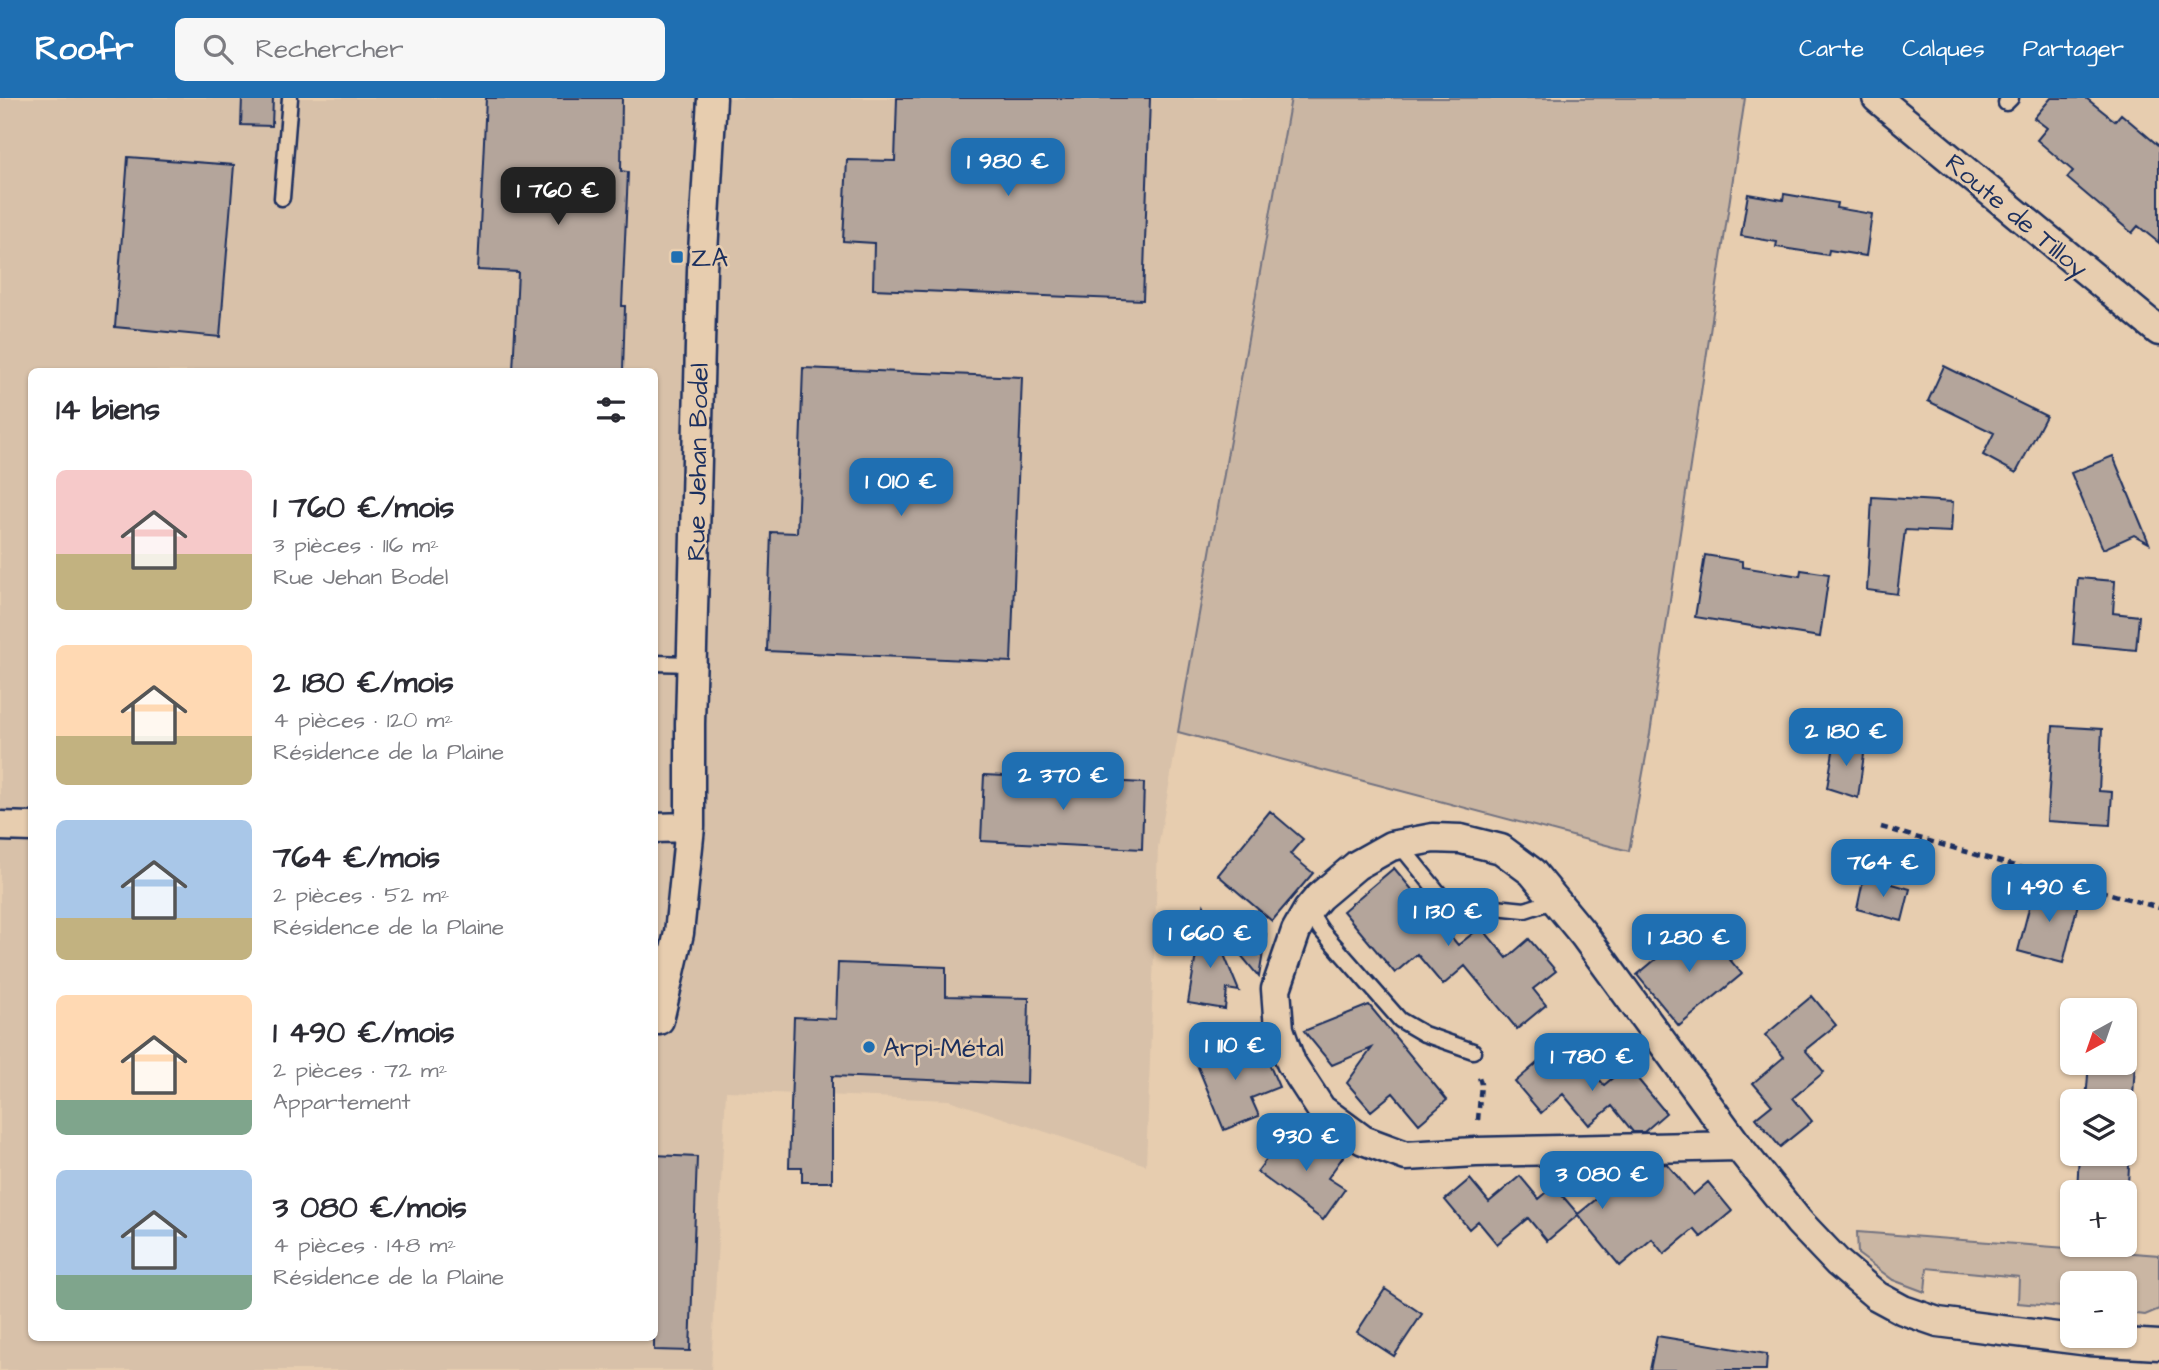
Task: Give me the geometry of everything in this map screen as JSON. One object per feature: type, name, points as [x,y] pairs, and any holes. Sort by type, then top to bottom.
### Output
[{"type":"street","name":"Rue Jehan Bodel","points":[[659,1020],[679,933],[690,827],[702,270],[712,98]]},
{"type":"street","name":"Route de Tilloy","points":[[1877,98],[2159,331]]},
{"type":"street","points":[[0,827],[28,827]]},
{"type":"street","points":[[658,828],[690,827]]},
{"type":"street","points":[[1738,1146],[1406,1156],[1363,1140],[1321,1109],[1291,1063],[1279,1029],[1276,989],[1296,931],[1308,909],[1319,897],[1357,865],[1391,846],[1433,838],[1461,839],[1501,849],[1532,872],[1584,935],[1738,1146],[1799,1222],[1838,1263],[1877,1296],[1903,1310],[1938,1322],[2089,1341],[2159,1345]]},
{"type":"lane","points":[[282,198],[290,98]]},
{"type":"lane","points":[[658,663],[692,664]]},
{"type":"lane","points":[[1399,844],[1446,902],[1525,910],[1556,900]]},
{"type":"lane","points":[[1308,909],[1321,930],[1400,1020],[1424,1034],[1473,1051]]},
{"type":"path","points":[[1881,827],[2159,908]]},
{"type":"path","points":[[1473,1051],[1481,1084],[1476,1152]]},
{"type":"shaded area","points":[[0,98],[1291,98],[1158,848],[1146,1165],[949,1100],[726,1091],[711,1370],[0,1370]]},
{"type":"shaded area","points":[[1291,98],[1745,98],[1650,734],[1629,851],[1178,732]]},
{"type":"shaded area","points":[[1857,1232],[2060,1247],[2060,1257],[2137,1257],[2137,1253],[2159,1255],[2159,1309],[2145,1315],[2137,1314],[2137,1271],[2060,1271],[2060,1307],[2018,1303],[2019,1277],[1927,1268],[1925,1292],[1893,1280],[1858,1254]]},
{"type":"building","points":[[242,98],[273,98],[272,126],[241,125]]},
{"type":"building","points":[[486,98],[622,98],[621,171],[628,172],[622,306],[625,306],[623,368],[513,368],[518,272],[478,270]]},
{"type":"building","points":[[897,98],[1150,98],[1143,300],[873,289],[874,243],[843,241],[847,160],[895,161]]},
{"type":"building","points":[[2051,98],[2086,98],[2115,121],[2121,114],[2159,146],[2159,243],[2138,226],[2132,233],[2067,178],[2073,171],[2037,140],[2047,128],[2034,118]]},
{"type":"building","points":[[128,157],[234,165],[220,337],[115,327]]},
{"type":"building","points":[[1748,194],[1783,200],[1784,194],[1837,203],[1836,208],[1872,214],[1866,256],[1829,250],[1828,255],[1776,247],[1777,242],[1741,236]]},
{"type":"building","points":[[1944,366],[2046,416],[2016,473],[1983,455],[1994,433],[1928,401]]},
{"type":"building","points":[[803,368],[1022,377],[1011,662],[767,651],[771,532],[797,533]]},
{"type":"building","points":[[2113,456],[2149,543],[2134,535],[2103,549],[2071,473]]},
{"type":"building","points":[[1872,497],[1953,502],[1951,532],[1905,530],[1897,594],[1867,590]]},
{"type":"building","points":[[1705,555],[1742,561],[1742,567],[1800,576],[1801,570],[1829,574],[1820,637],[1695,617]]},
{"type":"building","points":[[2078,578],[2115,581],[2113,613],[2139,616],[2136,650],[2073,644]]},
{"type":"building","points":[[2053,726],[2102,729],[2099,791],[2112,792],[2110,825],[2047,821]]},
{"type":"building","points":[[1835,739],[1865,747],[1858,798],[1827,788]]},
{"type":"building","points":[[984,775],[1144,783],[1142,849],[981,841]]},
{"type":"building","points":[[1270,811],[1303,839],[1290,854],[1313,873],[1272,921],[1218,875]]},
{"type":"building","points":[[1394,868],[1458,945],[1481,927],[1507,958],[1529,939],[1556,971],[1533,989],[1546,1005],[1517,1029],[1465,966],[1443,985],[1417,954],[1395,973],[1343,911]]},
{"type":"building","points":[[1864,876],[1910,889],[1902,921],[1857,909]]},
{"type":"building","points":[[2035,885],[2080,896],[2063,963],[2018,951]]},
{"type":"building","points":[[1204,906],[1239,991],[1227,989],[1225,1009],[1188,1003]]},
{"type":"building","points":[[1699,923],[1742,974],[1679,1026],[1637,975]]},
{"type":"building","points":[[1216,925],[1266,934],[1259,977]]},
{"type":"building","points":[[838,963],[946,967],[946,996],[1029,998],[1027,1084],[832,1076],[832,1182],[802,1182],[802,1167],[789,1167],[794,1017],[836,1019]]},
{"type":"building","points":[[1812,996],[1836,1025],[1805,1050],[1824,1072],[1793,1098],[1812,1121],[1780,1147],[1756,1118],[1772,1105],[1753,1083],[1784,1057],[1765,1035]]},
{"type":"building","points":[[1369,1005],[1447,1100],[1419,1124],[1393,1093],[1371,1111],[1347,1083],[1372,1048],[1332,1065],[1304,1031]]},
{"type":"building","points":[[1228,1041],[1236,1060],[1247,1057],[1261,1045],[1279,1087],[1251,1098],[1259,1116],[1224,1130],[1193,1055]]},
{"type":"building","points":[[1579,1055],[1604,1085],[1627,1066],[1666,1113],[1644,1132],[1633,1132],[1612,1106],[1589,1125],[1563,1094],[1541,1113],[1515,1082],[1543,1058],[1556,1073]]},
{"type":"building","points":[[2088,1075],[2134,1075],[2133,1089],[2087,1089]]},
{"type":"building","points":[[1312,1130],[1345,1154],[1328,1178],[1345,1189],[1323,1220],[1257,1172],[1279,1142],[1295,1153]]},
{"type":"building","points":[[658,1155],[697,1157],[690,1351],[654,1350],[654,1341],[658,1341]]},
{"type":"building","points":[[1667,1164],[1693,1195],[1708,1182],[1732,1211],[1701,1237],[1694,1229],[1664,1254],[1652,1239],[1620,1266],[1578,1215],[1547,1241],[1528,1218],[1497,1244],[1478,1221],[1469,1229],[1445,1200],[1470,1179],[1489,1202],[1520,1176],[1539,1199],[1554,1186],[1578,1214],[1638,1165]]},
{"type":"building","points":[[2078,1166],[2129,1166],[2128,1180],[2078,1180]]},
{"type":"building","points":[[1385,1289],[1422,1314],[1394,1356],[1357,1332]]},
{"type":"building","points":[[1657,1336],[1767,1354],[1766,1370],[1650,1370]]},
{"type":"place","name":"ZA","points":[[677,257]]},
{"type":"place","name":"Arpi-Métal","points":[[869,1047]]}]
